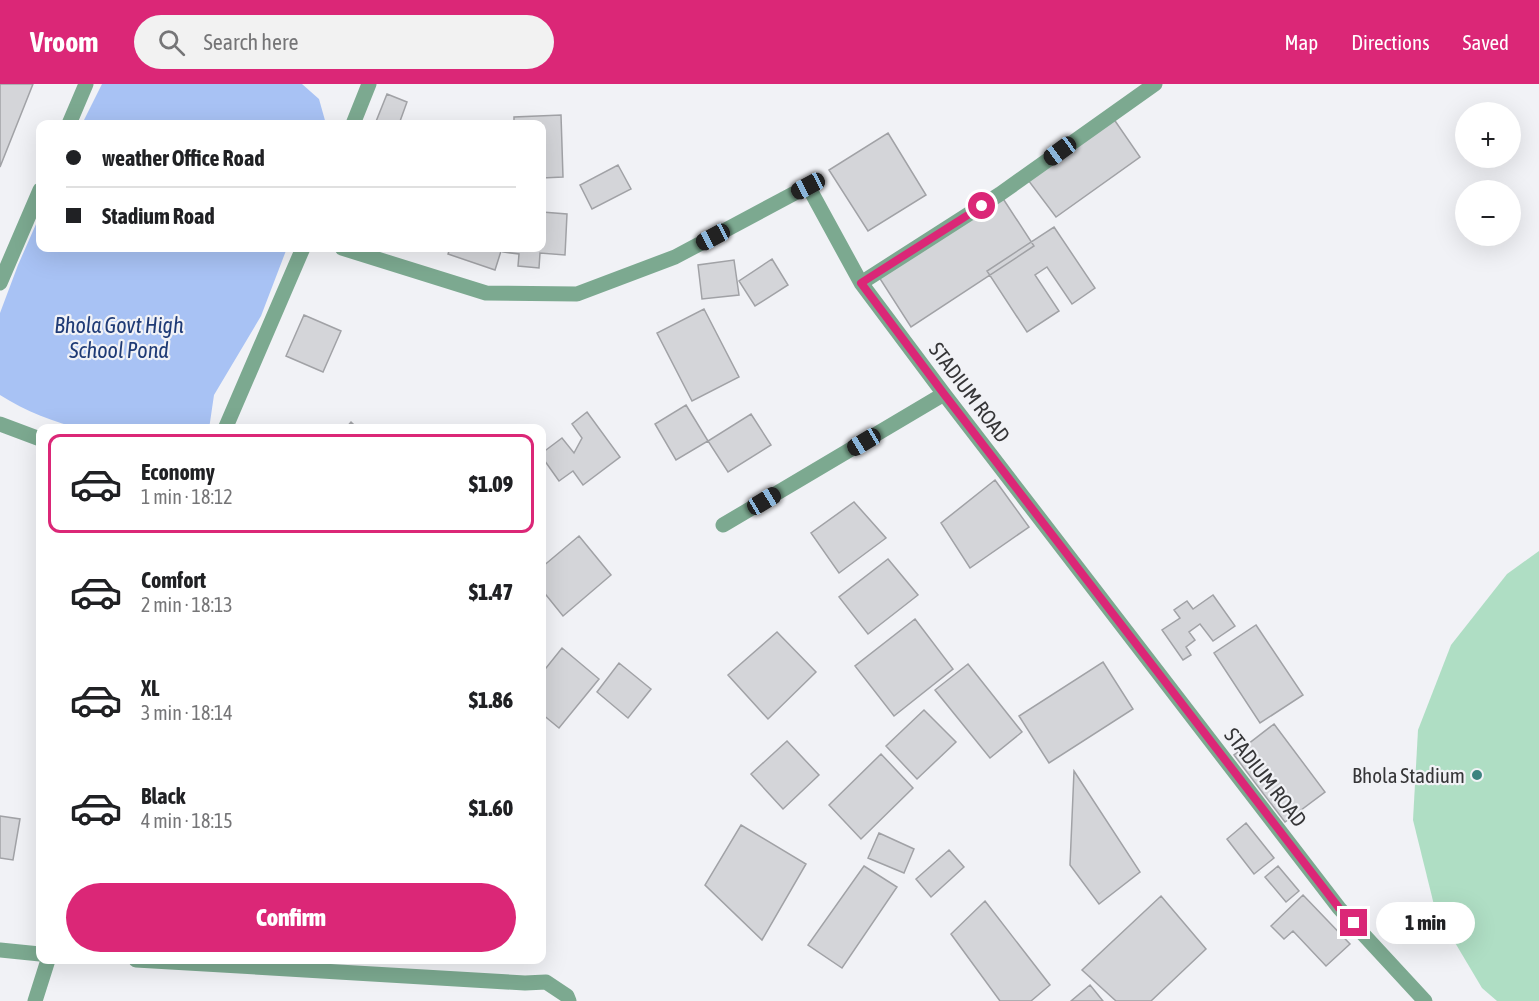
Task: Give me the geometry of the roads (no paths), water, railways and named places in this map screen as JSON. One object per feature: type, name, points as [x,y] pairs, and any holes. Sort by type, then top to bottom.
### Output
[{"type":"street","points":[[71,120],[86,84]]},
{"type":"street","points":[[355,120],[369,84]]},
{"type":"street","points":[[861,283],[1000,194],[1155,84]]},
{"type":"street","name":"STADIUM ROAD","points":[[355,252],[486,292],[577,294],[675,257],[808,186],[861,283],[944,394],[1339,908],[1425,1001]]},
{"type":"street","points":[[0,283],[36,199]]},
{"type":"street","points":[[227,424],[301,252]]},
{"type":"street","points":[[723,525],[944,394]]},
{"type":"street","points":[[0,424],[36,438]]},
{"type":"street","points":[[0,950],[36,954]]},
{"type":"street","points":[[35,1001],[47,964]]},
{"type":"street","points":[[205,964],[546,982],[567,996],[569,1001]]},
{"type":"water","points":[[102,84],[302,84],[319,99],[325,120],[84,120]]},
{"type":"water","name":"Bhola Govt High School Pond","points":[[36,224],[36,252],[285,252],[261,316],[214,395],[210,424],[66,424],[40,416],[0,395],[0,313]]},
{"type":"place","name":"Bhola Stadium","points":[[1477,775]]}]
